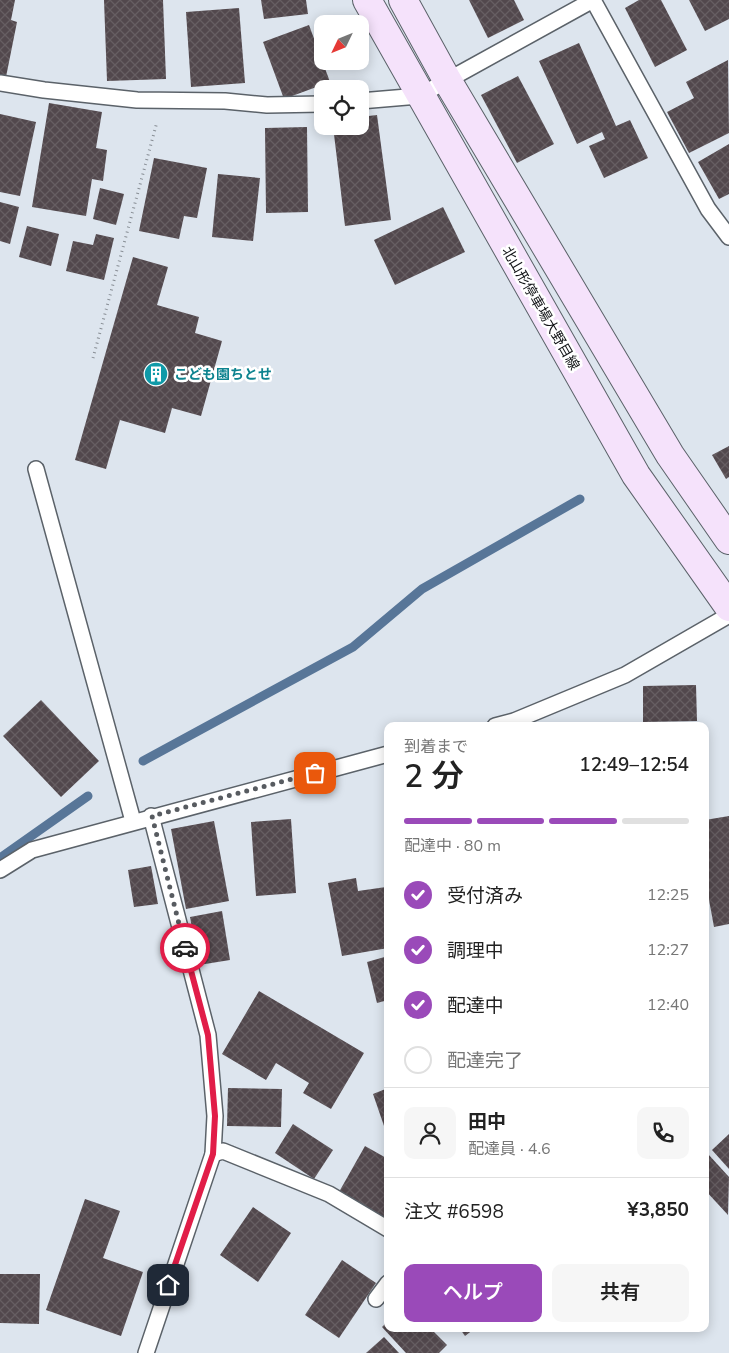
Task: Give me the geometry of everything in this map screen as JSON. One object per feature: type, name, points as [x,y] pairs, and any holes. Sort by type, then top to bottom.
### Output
[{"type":"main road","name":"北山形停車場大野目線","points":[[366,0],[636,475],[729,607]]},
{"type":"main road","points":[[402,0],[447,80],[670,455],[729,540]]},
{"type":"lane","points":[[369,100],[419,96],[593,0],[708,209],[729,237]]},
{"type":"lane","points":[[0,83],[44,90],[163,100],[225,101],[267,105],[314,104]]},
{"type":"lane","points":[[36,469],[133,821]]},
{"type":"lane","points":[[510,722],[625,675],[729,615]]},
{"type":"lane","points":[[0,870],[32,850],[133,821],[384,755]]},
{"type":"lane","points":[[146,1353],[213,1154],[215,1116],[208,1035],[152,816]]},
{"type":"lane","points":[[213,1154],[224,1151],[329,1194],[384,1228]]},
{"type":"lane","points":[[376,1299],[384,1288]]},
{"type":"path","points":[[93,358],[163,100]]},
{"type":"building","points":[[0,0],[15,0],[11,20],[17,22],[6,77],[0,76]]},
{"type":"building","points":[[104,0],[163,0],[166,79],[107,81]]},
{"type":"building","points":[[261,0],[306,0],[308,14],[264,19]]},
{"type":"building","points":[[469,0],[514,0],[524,20],[488,38]]},
{"type":"building","points":[[639,0],[661,0],[687,50],[655,67],[625,8]]},
{"type":"building","points":[[689,0],[729,0],[729,19],[705,31]]},
{"type":"building","points":[[239,8],[245,83],[191,87],[186,12]]},
{"type":"building","points":[[309,25],[314,39],[314,70],[326,70],[329,80],[314,80],[314,88],[284,99],[263,42]]},
{"type":"building","points":[[579,43],[616,126],[630,120],[648,158],[604,178],[589,146],[605,139],[602,132],[577,144],[539,61]]},
{"type":"building","points":[[728,60],[729,133],[689,153],[667,112],[694,98],[686,82]]},
{"type":"building","points":[[518,76],[554,144],[517,163],[481,95]]},
{"type":"building","points":[[49,103],[102,112],[96,148],[107,150],[103,181],[92,179],[86,216],[32,207]]},
{"type":"building","points":[[0,114],[36,122],[20,196],[0,192]]},
{"type":"building","points":[[377,115],[391,220],[345,226],[334,135],[369,135],[369,116]]},
{"type":"building","points":[[307,127],[308,212],[266,213],[265,128]]},
{"type":"building","points":[[729,144],[729,194],[719,199],[698,162]]},
{"type":"building","points":[[154,158],[207,168],[197,218],[184,216],[179,239],[139,231]]},
{"type":"building","points":[[218,174],[260,178],[253,241],[212,237]]},
{"type":"building","points":[[100,188],[124,194],[116,225],[93,219]]},
{"type":"building","points":[[0,202],[19,207],[10,244],[0,241]]},
{"type":"building","points":[[443,207],[465,252],[395,285],[374,240]]},
{"type":"building","points":[[27,226],[59,234],[51,266],[19,257]]},
{"type":"building","points":[[96,234],[114,238],[104,280],[66,271],[73,241],[93,245]]},
{"type":"building","name":"こども園ちとせ","points":[[133,257],[168,267],[157,305],[199,317],[195,333],[222,341],[201,416],[172,408],[165,433],[120,420],[106,469],[75,460]]},
{"type":"building","points":[[729,446],[729,477],[726,479],[712,455]]},
{"type":"building","points":[[696,685],[697,721],[643,722],[643,686]]},
{"type":"building","points":[[41,700],[99,761],[61,797],[3,736]]},
{"type":"building","points":[[729,816],[729,924],[714,927],[709,900],[709,819]]},
{"type":"building","points":[[291,819],[296,893],[256,896],[251,822]]},
{"type":"building","points":[[214,821],[229,901],[186,909],[171,829]]},
{"type":"building","points":[[151,866],[158,904],[134,907],[128,870]]},
{"type":"building","points":[[356,878],[358,891],[384,887],[384,949],[342,956],[328,883]]},
{"type":"building","points":[[222,911],[230,960],[199,965],[190,917]]},
{"type":"building","points":[[384,957],[384,1001],[377,1003],[367,962]]},
{"type":"building","points":[[259,991],[364,1053],[331,1109],[303,1093],[309,1083],[276,1063],[266,1080],[222,1054]]},
{"type":"building","points":[[228,1088],[282,1089],[281,1127],[227,1126]]},
{"type":"building","points":[[384,1090],[384,1126],[373,1094]]},
{"type":"building","points":[[293,1124],[333,1150],[314,1179],[275,1153]]},
{"type":"building","points":[[729,1134],[729,1169],[712,1150]]},
{"type":"building","points":[[365,1146],[384,1157],[384,1219],[339,1192]]},
{"type":"building","points":[[709,1155],[729,1177],[728,1215],[709,1194]]},
{"type":"building","points":[[85,1199],[120,1211],[103,1258],[143,1272],[121,1336],[46,1310]]},
{"type":"building","points":[[253,1207],[291,1233],[258,1282],[220,1255]]},
{"type":"building","points":[[342,1260],[376,1283],[339,1338],[305,1315]]},
{"type":"building","points":[[0,1274],[40,1274],[39,1324],[0,1323]]},
{"type":"building","points":[[387,1332],[434,1332],[447,1345],[439,1353],[406,1353]]},
{"type":"building","points":[[462,1332],[470,1332],[465,1336]]},
{"type":"building","points":[[384,1337],[399,1353],[366,1353]]},
{"type":"waterway","points":[[143,761],[353,647],[422,589],[580,499]]},
{"type":"waterway","points":[[0,858],[88,796]]},
{"type":"way so far","points":[[185,948],[152,816],[315,773]]},
{"type":"place","name":"こども園ちとせ","points":[[156,374]]},
{"type":"route","points":[[168,1285],[182,1249],[213,1154],[215,1116],[208,1035],[185,948]]}]
